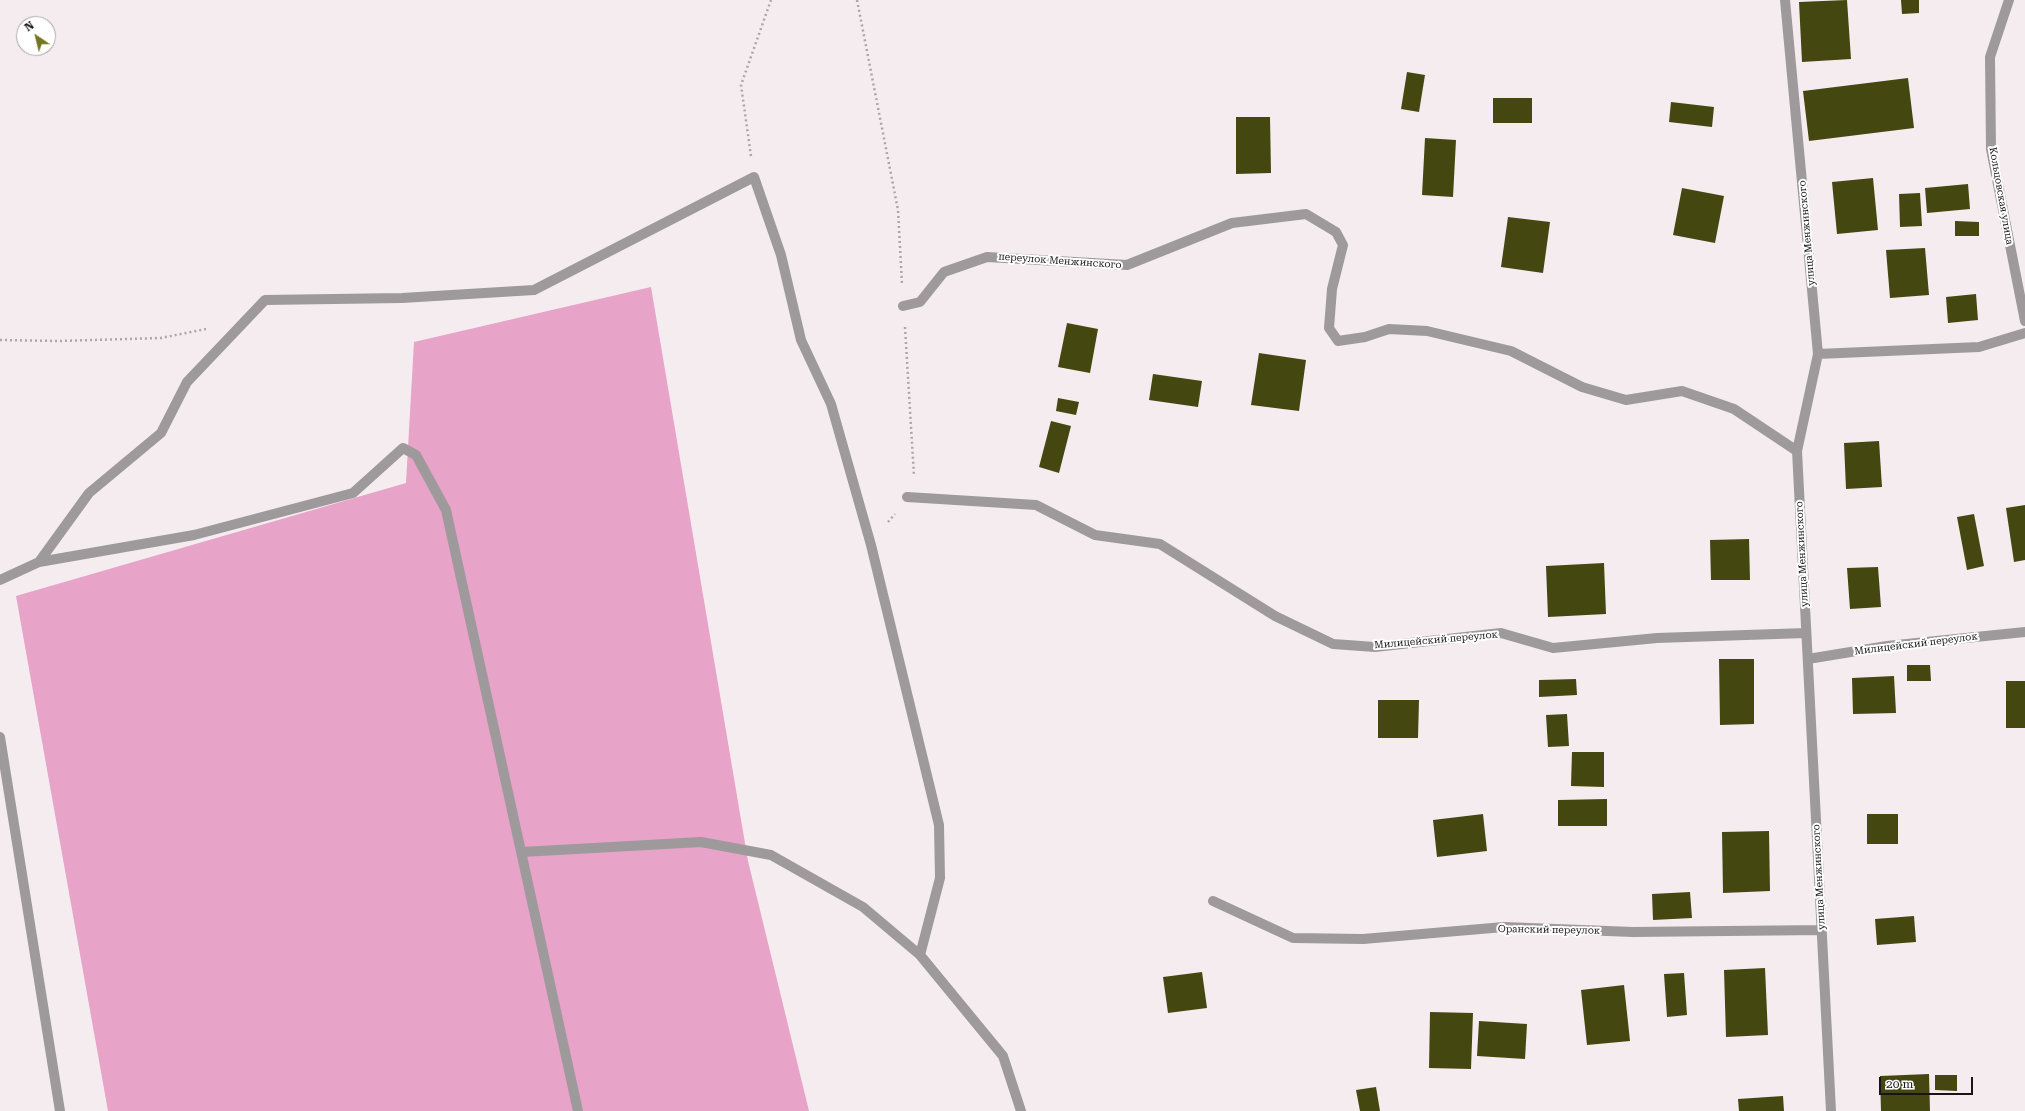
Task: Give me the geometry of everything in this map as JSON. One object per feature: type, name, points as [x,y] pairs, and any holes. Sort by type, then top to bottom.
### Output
[{"type":"street","name":"улица Менжинского","points":[[1785,0],[1818,354],[1797,452],[1831,1111]]},
{"type":"street","name":"Кольцовская улица","points":[[2009,0],[1990,58],[1991,149],[2025,321]]},
{"type":"street","points":[[39,562],[89,493],[161,433],[187,382],[265,300],[402,298],[534,290],[754,177],[781,255],[801,340],[831,404],[871,545],[939,825],[940,878],[920,955]]},
{"type":"street","name":"переулок Менжинского","points":[[904,306],[920,302],[944,272],[987,257],[1127,265],[1232,223],[1306,214],[1336,232],[1343,245],[1332,290],[1329,328],[1338,341],[1365,337],[1389,329],[1427,331],[1511,351],[1582,388],[1626,400],[1682,391],[1734,409],[1797,452]]},
{"type":"street","points":[[1818,354],[1979,347],[2025,333]]},
{"type":"street","points":[[0,580],[39,562],[194,535],[353,493],[403,448],[416,456],[446,510],[578,1111]]},
{"type":"street","name":"Милицейский переулок","points":[[907,497],[1036,505],[1095,535],[1160,544],[1275,616],[1333,644],[1375,646],[1501,633],[1553,648],[1657,638],[1806,633]]},
{"type":"street","name":"Милицейский переулок","points":[[1808,659],[1887,646],[2025,632]]},
{"type":"street","points":[[0,737],[60,1111]]},
{"type":"street","points":[[522,852],[701,842],[771,855],[863,908],[920,955],[1003,1056],[1021,1111]]},
{"type":"street","name":"Оранский переулок","points":[[1213,901],[1293,938],[1363,939],[1504,928],[1633,932],[1822,930]]},
{"type":"path","points":[[754,177],[741,85],[771,0]]},
{"type":"path","points":[[857,0],[898,210],[915,488],[871,545]]},
{"type":"path","points":[[0,340],[58,342],[161,338],[211,328]]},
{"type":"shaded area","points":[[651,287],[748,861],[809,1111],[108,1111],[16,596],[406,483],[414,342]]},
{"type":"building","points":[[1847,0],[1851,59],[1802,62],[1799,2]]},
{"type":"building","points":[[1901,0],[1919,0],[1919,13],[1902,14]]},
{"type":"building","points":[[1407,72],[1425,75],[1419,112],[1401,109]]},
{"type":"building","points":[[1908,78],[1914,128],[1809,141],[1803,91]]},
{"type":"building","points":[[1493,98],[1532,98],[1532,123],[1493,123]]},
{"type":"building","points":[[1671,102],[1714,107],[1712,127],[1669,122]]},
{"type":"building","points":[[1236,117],[1270,117],[1271,173],[1236,174]]},
{"type":"building","points":[[1425,138],[1456,140],[1453,197],[1422,195]]},
{"type":"building","points":[[1873,178],[1878,230],[1837,234],[1832,182]]},
{"type":"building","points":[[1968,184],[1970,209],[1927,213],[1925,188]]},
{"type":"building","points":[[1682,188],[1724,196],[1715,243],[1673,235]]},
{"type":"building","points":[[1920,193],[1922,226],[1900,227],[1899,194]]},
{"type":"building","points":[[1508,217],[1550,222],[1543,273],[1501,267]]},
{"type":"building","points":[[1955,221],[1979,222],[1979,236],[1955,236]]},
{"type":"building","points":[[1925,248],[1929,295],[1890,298],[1886,250]]},
{"type":"building","points":[[1976,294],[1978,320],[1948,323],[1946,297]]},
{"type":"building","points":[[1067,323],[1098,329],[1090,373],[1058,367]]},
{"type":"building","points":[[1259,353],[1306,360],[1299,411],[1251,405]]},
{"type":"building","points":[[1153,374],[1202,381],[1198,407],[1149,400]]},
{"type":"building","points":[[1058,398],[1079,402],[1076,415],[1056,411]]},
{"type":"building","points":[[1051,421],[1071,426],[1059,473],[1039,467]]},
{"type":"building","points":[[1879,441],[1882,487],[1846,489],[1844,443]]},
{"type":"building","points":[[2025,505],[2025,560],[2014,562],[2006,508]]},
{"type":"building","points":[[1974,514],[1984,566],[1967,570],[1957,517]]},
{"type":"building","points":[[1749,539],[1750,580],[1711,580],[1710,540]]},
{"type":"building","points":[[1604,563],[1606,614],[1548,617],[1546,566]]},
{"type":"building","points":[[1878,567],[1881,607],[1850,609],[1847,568]]},
{"type":"building","points":[[1719,659],[1754,659],[1754,724],[1720,725]]},
{"type":"building","points":[[1907,665],[1930,665],[1931,681],[1907,681]]},
{"type":"building","points":[[1894,676],[1896,713],[1853,714],[1852,678]]},
{"type":"building","points":[[1576,679],[1577,695],[1539,697],[1539,680]]},
{"type":"building","points":[[2006,681],[2025,681],[2025,728],[2006,728]]},
{"type":"building","points":[[1378,700],[1419,700],[1418,738],[1378,738]]},
{"type":"building","points":[[1567,714],[1569,746],[1548,747],[1546,715]]},
{"type":"building","points":[[1572,752],[1604,752],[1604,787],[1571,786]]},
{"type":"building","points":[[1607,799],[1607,826],[1558,826],[1558,800]]},
{"type":"building","points":[[1483,814],[1487,851],[1437,857],[1433,820]]},
{"type":"building","points":[[1867,814],[1898,814],[1898,844],[1867,844]]},
{"type":"building","points":[[1769,831],[1770,891],[1723,893],[1722,832]]},
{"type":"building","points":[[1690,892],[1692,918],[1653,920],[1652,894]]},
{"type":"building","points":[[1914,916],[1916,942],[1877,945],[1875,919]]},
{"type":"building","points":[[1765,968],[1768,1035],[1726,1037],[1724,970]]},
{"type":"building","points":[[1202,972],[1207,1008],[1168,1013],[1163,977]]},
{"type":"building","points":[[1684,973],[1687,1015],[1667,1017],[1664,974]]},
{"type":"building","points":[[1624,985],[1630,1041],[1587,1045],[1581,990]]},
{"type":"building","points":[[1430,1012],[1473,1013],[1471,1069],[1429,1068]]},
{"type":"building","points":[[1479,1021],[1527,1024],[1525,1059],[1477,1056]]},
{"type":"building","points":[[1929,1074],[1930,1111],[1881,1111],[1880,1076]]},
{"type":"building","points":[[1935,1075],[1957,1075],[1957,1091],[1935,1090]]},
{"type":"building","points":[[1376,1087],[1380,1111],[1360,1111],[1356,1090]]},
{"type":"building","points":[[1783,1096],[1784,1111],[1739,1111],[1738,1099]]}]
